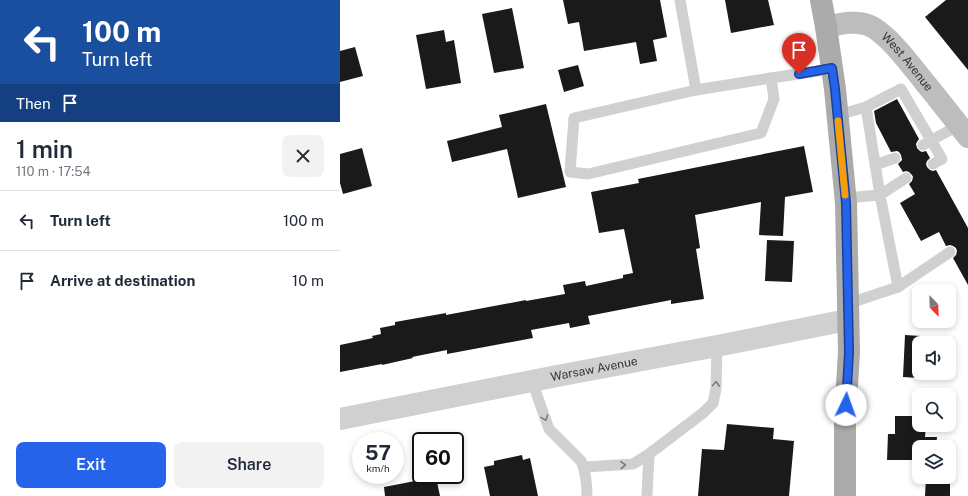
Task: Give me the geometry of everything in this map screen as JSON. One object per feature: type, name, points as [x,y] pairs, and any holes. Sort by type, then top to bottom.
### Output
[{"type":"main road","points":[[821,0],[838,115],[845,198],[849,352],[845,419],[845,496]]},
{"type":"main road","name":"West Avenue","points":[[826,27],[861,23],[870,26],[885,36],[909,63],[963,131]]},
{"type":"street","name":"Warsaw Avenue","points":[[340,419],[717,346],[847,312]]},
{"type":"lane","points":[[680,0],[696,90]]},
{"type":"lane","points":[[771,78],[774,99],[761,133],[588,174],[570,172],[574,118],[696,90],[832,68]]},
{"type":"lane","points":[[838,115],[866,106],[901,90],[911,117],[927,143],[942,159],[933,164]]},
{"type":"lane","points":[[866,106],[876,136],[875,166],[898,287]]},
{"type":"lane","points":[[927,143],[963,131]]},
{"type":"lane","points":[[875,166],[895,158]]},
{"type":"lane","points":[[845,198],[880,195],[906,178]]},
{"type":"lane","points":[[847,312],[898,287],[950,252]]},
{"type":"lane","points":[[584,467],[633,464],[649,454],[703,413],[713,403],[716,389],[717,346]]},
{"type":"lane","points":[[532,381],[549,429],[581,461],[584,467],[587,496]]},
{"type":"lane","points":[[647,496],[649,454]]},
{"type":"building","points":[[563,0],[660,0],[667,37],[653,40],[657,61],[640,64],[636,42],[584,51],[579,22],[568,24]]},
{"type":"building","points":[[725,0],[768,0],[774,25],[731,33]]},
{"type":"building","points":[[946,0],[968,0],[968,70],[925,17]]},
{"type":"building","points":[[512,8],[524,68],[494,73],[482,14]]},
{"type":"building","points":[[444,30],[446,42],[454,40],[461,83],[426,89],[416,35]]},
{"type":"building","points":[[355,47],[363,76],[340,82],[340,51]]},
{"type":"building","points":[[578,65],[584,86],[564,92],[558,70]]},
{"type":"building","points":[[897,99],[919,139],[916,144],[917,148],[922,152],[926,151],[930,158],[926,164],[927,167],[933,171],[936,170],[968,228],[968,285],[953,258],[956,255],[956,248],[950,245],[946,246],[939,232],[921,241],[900,203],[915,194],[909,184],[913,177],[909,172],[903,172],[898,164],[902,160],[901,155],[897,151],[891,152],[876,123],[874,111]]},
{"type":"building","points":[[546,104],[566,187],[518,198],[507,149],[452,162],[447,141],[502,127],[499,115]]},
{"type":"building","points":[[804,146],[813,192],[785,197],[783,236],[759,235],[761,202],[695,215],[700,248],[696,249],[704,299],[671,304],[671,300],[588,316],[590,324],[570,328],[569,323],[531,330],[533,338],[447,354],[447,350],[382,365],[340,372],[340,345],[373,338],[372,336],[381,334],[380,328],[395,325],[395,322],[446,313],[446,315],[565,294],[563,285],[585,281],[586,286],[623,278],[623,275],[633,273],[624,229],[599,233],[591,192],[639,183],[638,179]]},
{"type":"building","points":[[362,148],[372,186],[343,194],[340,183],[340,154]]},
{"type":"building","points":[[767,240],[794,241],[792,282],[765,281]]},
{"type":"building","points":[[905,335],[921,336],[912,336],[912,378],[903,377]]},
{"type":"building","points":[[895,416],[912,416],[912,432],[925,432],[925,437],[937,437],[937,440],[912,440],[912,460],[887,460],[888,434],[895,434]]},
{"type":"building","points":[[727,424],[774,428],[773,439],[794,441],[789,496],[698,496],[702,449],[724,450]]},
{"type":"building","points":[[522,455],[523,460],[530,458],[538,496],[490,496],[484,467],[494,465],[494,461]]},
{"type":"building","points":[[412,482],[412,484],[437,484],[440,496],[385,496],[384,487]]},
{"type":"building","points":[[926,484],[950,484],[950,496],[925,496]]},
{"type":"slow traffic","points":[[838,121],[845,195]]},
{"type":"route","points":[[799,74],[832,68],[846,203],[849,352],[846,405]]}]
